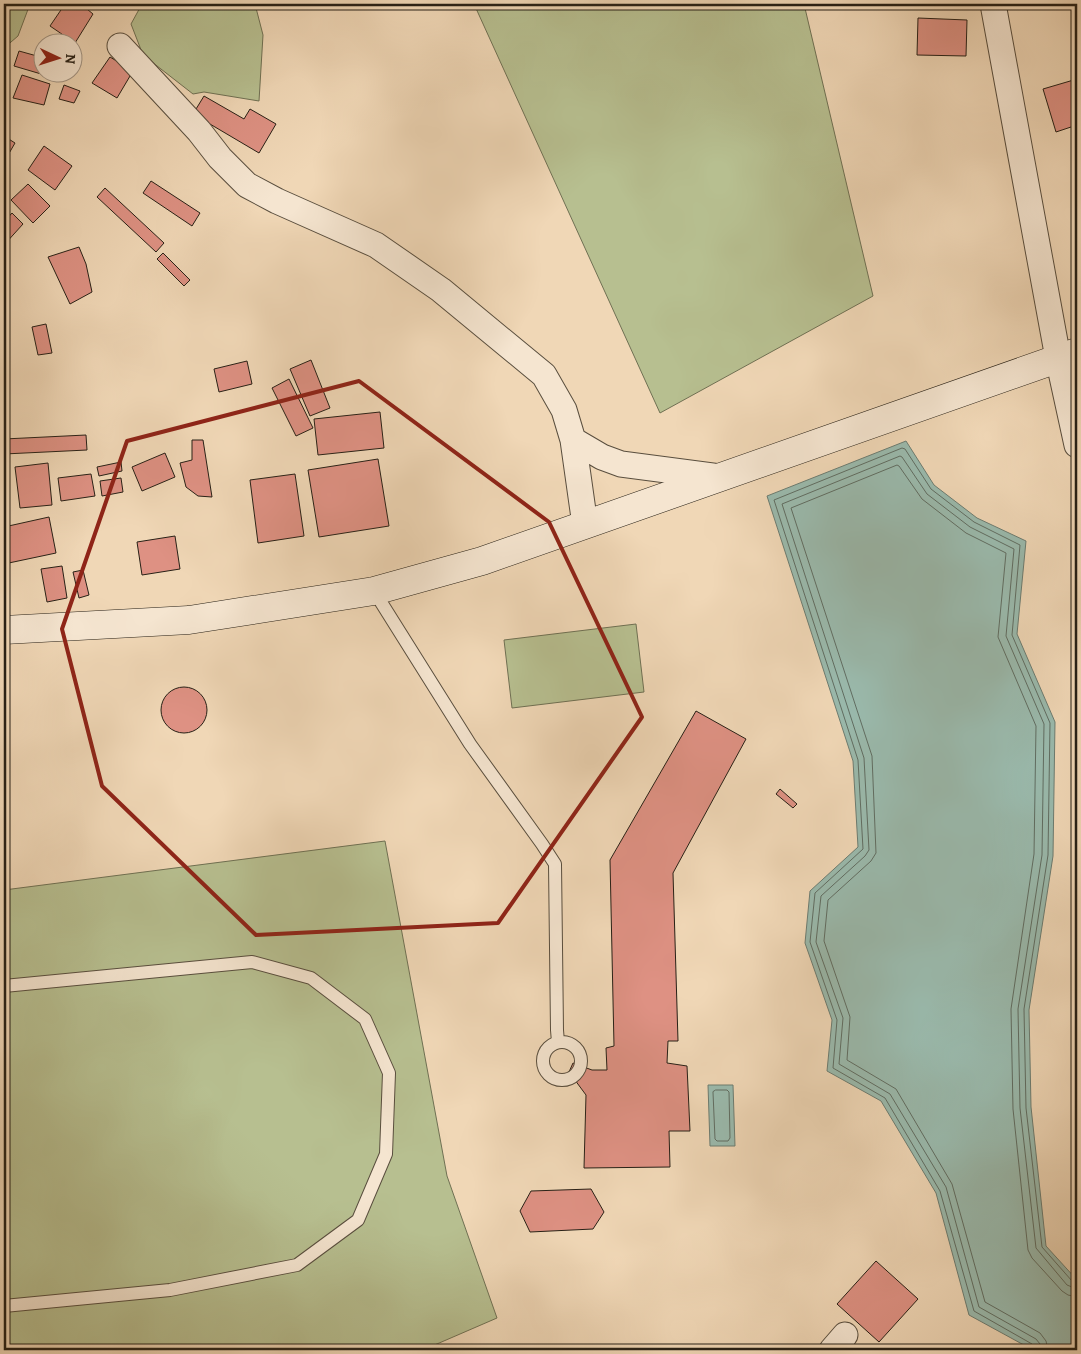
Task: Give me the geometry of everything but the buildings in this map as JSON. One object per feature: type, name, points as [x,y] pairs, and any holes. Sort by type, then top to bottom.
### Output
[{"type":"main road","points":[[4,630],[189,620],[374,591],[482,560],[585,525],[1068,355]]},
{"type":"street","points":[[993,4],[1068,355],[1077,445]]},
{"type":"street","points":[[120,46],[199,131],[220,158],[247,185],[277,201],[376,245],[441,290],[544,375],[564,410],[573,440],[585,525]]},
{"type":"street","points":[[573,440],[602,457],[622,464],[720,477]]},
{"type":"lane","points":[[374,591],[470,744],[556,864],[558,1042]]},
{"type":"lane","points":[[4,986],[252,962],[311,978],[365,1019],[389,1074],[386,1154],[358,1220],[297,1265],[170,1290],[4,1306]]},
{"type":"highlighted area","points":[[359,381],[549,522],[642,717],[498,923],[256,935],[102,786],[62,629],[127,441]]},
{"type":"green space","points":[[4,4],[30,4],[18,36],[4,48]]},
{"type":"green space","points":[[142,4],[255,4],[263,35],[259,101],[204,92],[193,94],[143,55],[131,24]]},
{"type":"green space","points":[[474,4],[804,4],[873,296],[660,413]]},
{"type":"green space","points":[[636,624],[644,692],[512,708],[504,640]]},
{"type":"green space","points":[[385,841],[447,1176],[497,1318],[423,1350],[4,1350],[4,890]]},
{"type":"water","points":[[906,441],[934,485],[977,518],[1026,541],[1017,634],[1055,722],[1053,856],[1029,1010],[1031,1107],[1046,1246],[1077,1280],[1077,1350],[1033,1350],[969,1315],[936,1193],[881,1101],[827,1071],[832,1020],[805,943],[810,891],[858,847],[853,761],[767,496]]},
{"type":"water","points":[[708,1085],[733,1085],[735,1146],[710,1146]]}]
